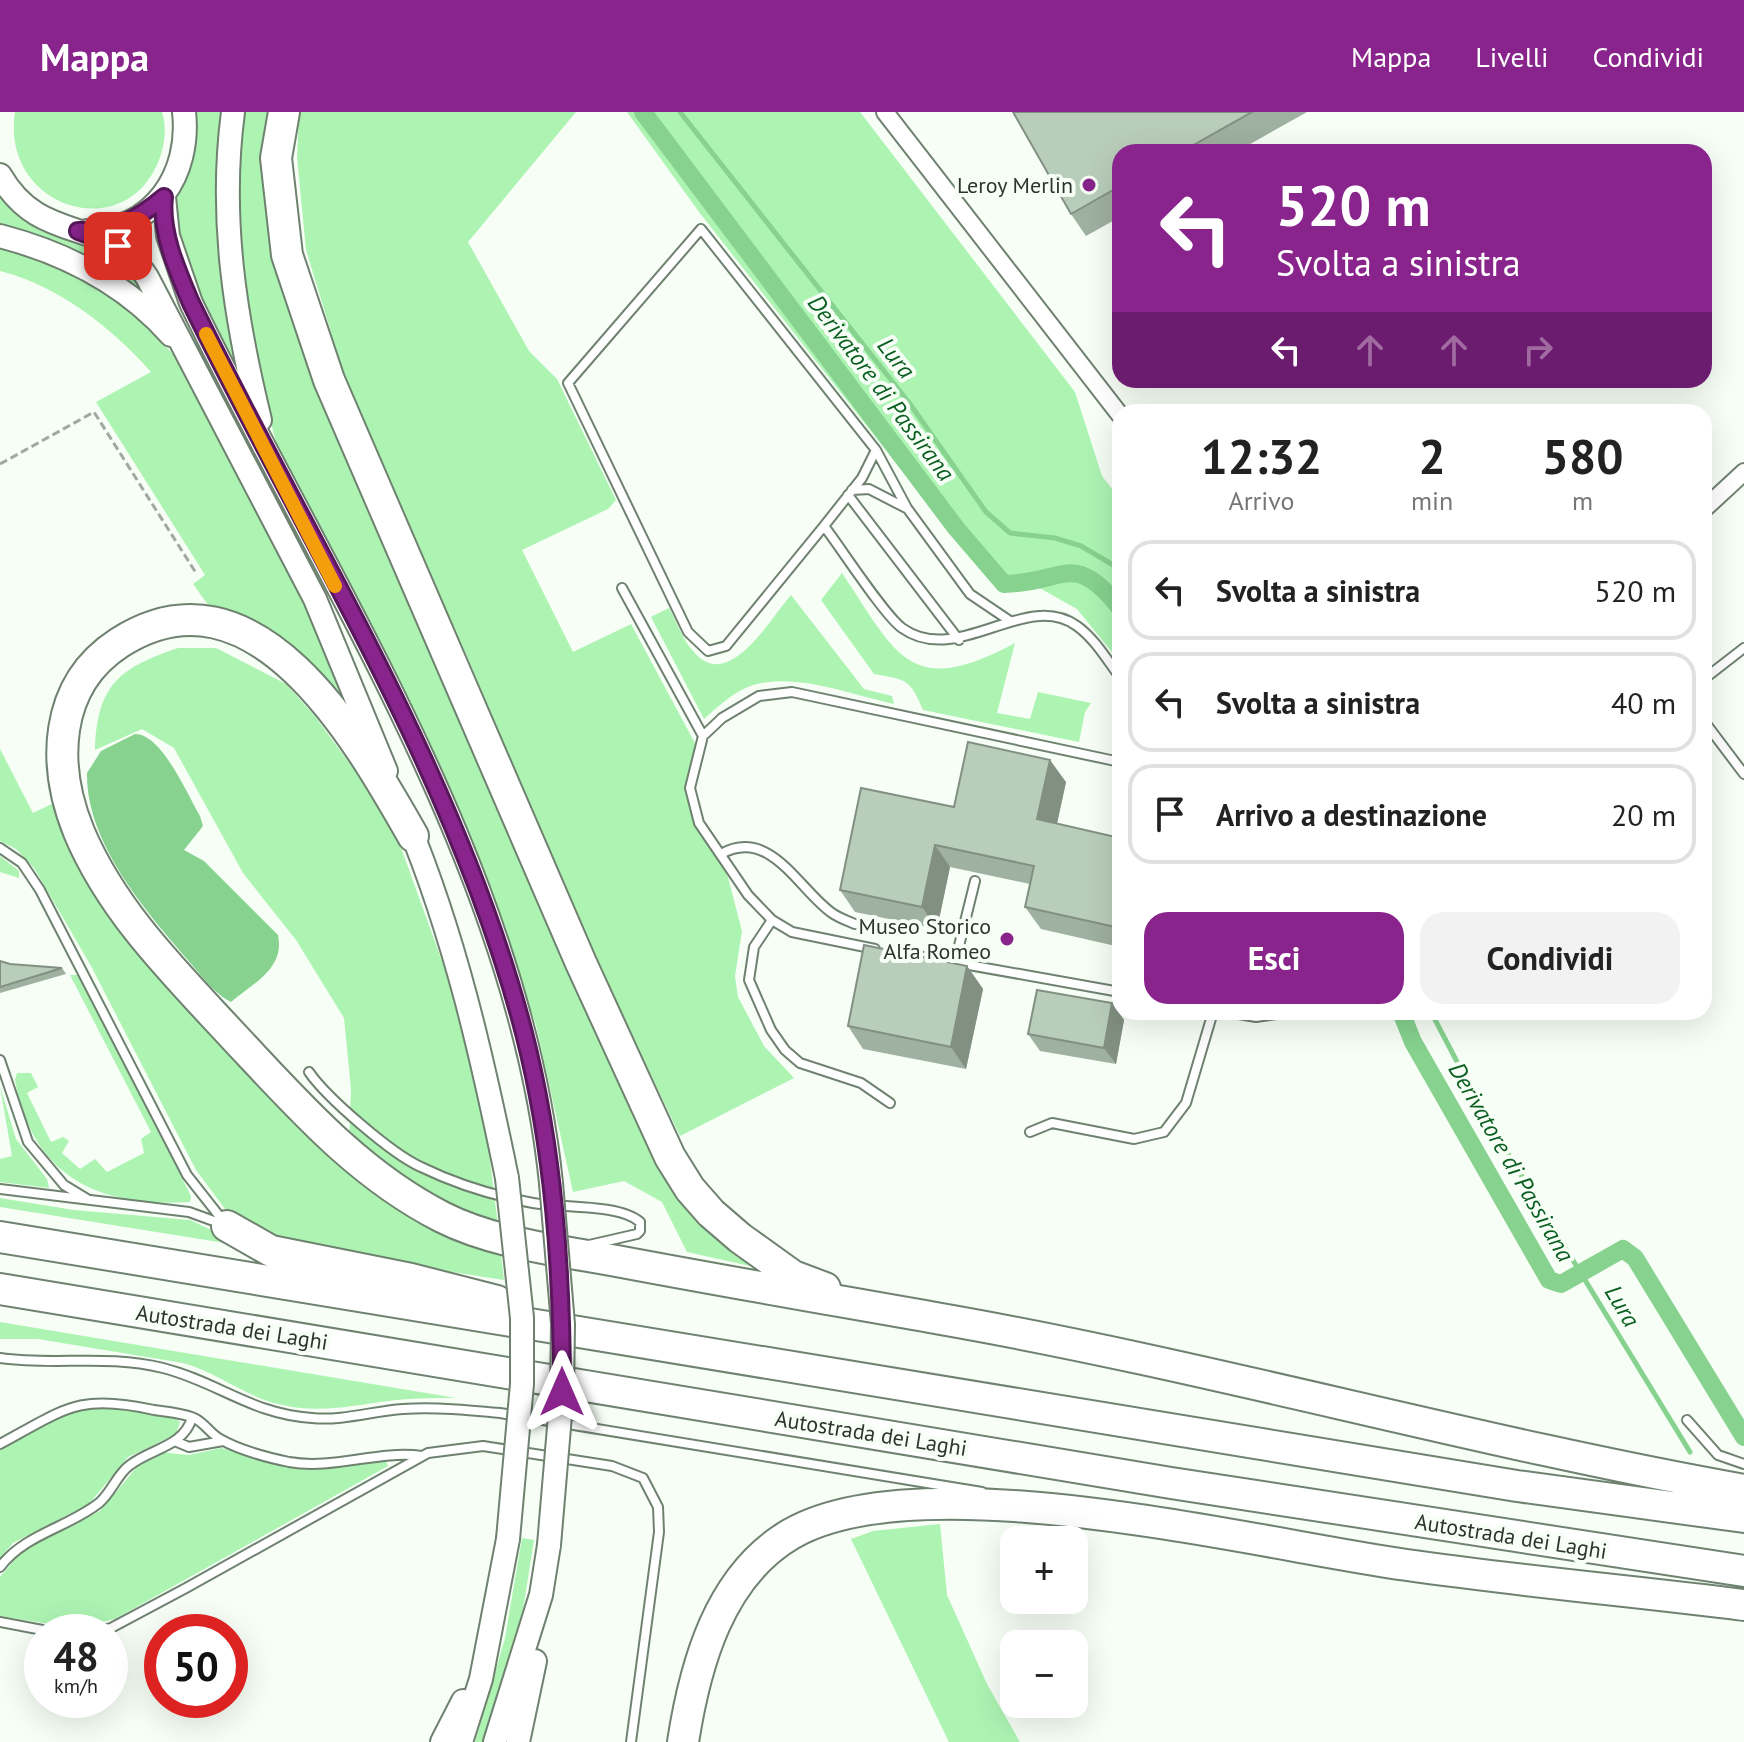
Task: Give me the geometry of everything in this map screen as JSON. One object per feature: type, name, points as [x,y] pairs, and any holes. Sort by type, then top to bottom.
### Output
[{"type":"highway","points":[[284,112],[276,158],[287,255],[329,380],[581,963],[670,1157],[711,1213],[793,1276],[832,1291],[943,1319]]},
{"type":"highway","points":[[413,836],[367,755],[320,694],[286,660],[230,630],[203,623],[177,623],[140,632],[96,662],[81,680],[64,718],[60,747],[68,802],[92,862],[134,927],[300,1107],[360,1165],[390,1187],[446,1219],[497,1236],[1106,1351],[1612,1465],[1744,1490]]},
{"type":"highway","points":[[227,1226],[271,1251],[411,1279],[613,1337]]},
{"type":"highway","points":[[0,1237],[1485,1481],[1744,1517]]},
{"type":"highway","name":"Autostrada dei Laghi","points":[[0,1289],[1171,1483],[1744,1571]]},
{"type":"highway","points":[[683,1742],[689,1703],[712,1627],[760,1556],[792,1533],[830,1518],[903,1507],[1005,1506],[1111,1516],[1407,1565],[1744,1605]]},
{"type":"main road","points":[[184,112],[187,135],[184,158],[164,197],[162,211],[180,276],[398,709],[489,923],[533,1073],[551,1183],[563,1324],[562,1392],[537,1648],[518,1742]]},
{"type":"main road","points":[[233,112],[229,156],[228,257],[249,378],[273,464]]},
{"type":"main road","points":[[3,186],[32,214],[58,227],[78,231],[129,252],[147,277],[315,599],[413,836],[455,952],[507,1178],[520,1289],[522,1384],[508,1539],[500,1590],[481,1679],[461,1742]]},
{"type":"main road","points":[[78,231],[122,226],[143,215],[164,197]]},
{"type":"main road","points":[[0,236],[58,254],[93,272],[128,295],[159,322],[190,357]]},
{"type":"main road","points":[[442,1742],[463,1701],[500,1590]]},
{"type":"main road","points":[[495,1742],[541,1595]]},
{"type":"street","points":[[885,112],[1112,405]]},
{"type":"street","points":[[1712,502],[1744,472]]},
{"type":"lane","points":[[876,450],[850,493],[726,646],[708,651],[688,632],[568,383],[701,229],[876,450],[907,508],[970,594],[1010,621]]},
{"type":"lane","points":[[850,493],[869,489],[907,508]]},
{"type":"lane","points":[[850,493],[959,640]]},
{"type":"lane","points":[[824,526],[900,627],[926,640],[959,640],[1010,621],[1052,618],[1074,624],[1090,638],[1112,667]]},
{"type":"lane","points":[[622,588],[703,736]]},
{"type":"lane","points":[[1712,673],[1744,648]]},
{"type":"lane","points":[[1112,760],[792,692],[759,696],[722,718],[703,736],[690,788],[699,823],[748,895],[772,920],[792,932],[1112,991]]},
{"type":"lane","points":[[1712,732],[1744,774]]},
{"type":"lane","points":[[0,848],[22,863],[40,890],[187,1175],[227,1226]]},
{"type":"lane","points":[[721,854],[730,849],[748,848],[776,857],[832,913],[855,924]]},
{"type":"lane","points":[[955,962],[975,881]]},
{"type":"lane","points":[[772,920],[754,947],[749,980],[771,1030],[785,1050],[800,1063],[861,1083],[890,1103]]},
{"type":"lane","points":[[1030,1132],[1052,1123],[1134,1139],[1164,1132],[1178,1119],[1186,1103],[1211,1020]]},
{"type":"lane","points":[[0,1060],[28,1142],[64,1185],[91,1202]]},
{"type":"lane","points":[[309,1072],[340,1107],[418,1166],[485,1192],[574,1209],[623,1212],[640,1222],[637,1234],[565,1250]]},
{"type":"lane","points":[[0,1189],[189,1212],[227,1226]]},
{"type":"lane","points":[[0,1359],[88,1358],[144,1364],[186,1375],[252,1406],[300,1417],[341,1418],[427,1408],[500,1413],[1005,1495],[1111,1516]]},
{"type":"lane","points":[[0,1444],[69,1407],[88,1401],[121,1402],[192,1418],[223,1440],[252,1454],[321,1466],[367,1456],[423,1456]]},
{"type":"lane","points":[[0,1567],[10,1554],[28,1542],[97,1505],[114,1488],[126,1468],[177,1442],[192,1418]]},
{"type":"lane","points":[[1687,1420],[1718,1455],[1744,1464]]},
{"type":"lane","points":[[177,1442],[189,1447],[223,1440]]},
{"type":"lane","points":[[128,1619],[423,1456],[457,1447],[483,1446],[612,1466],[643,1478],[658,1507],[659,1532],[631,1742]]},
{"type":"lane","points":[[0,1622],[24,1627]]},
{"type":"path","points":[[0,464],[94,412],[196,573]]},
{"type":"shaded area","points":[[15,112],[162,112],[165,130],[163,148],[142,187],[120,203],[95,209],[69,205],[45,192],[26,172],[15,145]]},
{"type":"shaded area","points":[[193,112],[224,112],[220,258],[229,315],[252,406],[200,303],[171,219],[174,194],[185,179],[193,154]]},
{"type":"shaded area","points":[[243,112],[277,112],[279,256],[664,1160],[786,1274],[687,1252],[662,1202],[624,1181],[573,1192],[536,1025],[478,859],[416,719],[282,461],[259,375],[244,288],[239,200]]},
{"type":"shaded area","points":[[299,112],[576,112],[468,242],[529,351],[557,379],[616,500],[608,509],[522,550],[573,652],[631,624],[696,745],[687,790],[697,827],[725,866],[742,931],[735,976],[738,997],[764,1046],[794,1078],[680,1136],[593,953],[466,654],[356,414],[306,250],[297,157]]},
{"type":"shaded area","points":[[627,112],[860,112],[1075,392],[1102,476],[1112,489],[1112,652],[1077,609],[1029,582],[996,575],[899,467],[699,212]]},
{"type":"shaded area","points":[[0,195],[115,251],[160,314],[0,230]]},
{"type":"shaded area","points":[[0,243],[54,261],[122,303],[182,363],[307,602],[361,724],[216,616],[193,584],[205,575],[96,402],[151,372],[119,339],[83,310],[43,287],[0,271]]},
{"type":"shaded area","points":[[842,573],[893,646],[909,660],[928,668],[951,668],[979,660],[1015,643],[997,713],[1030,719],[1038,692],[1091,703],[1085,712],[1079,742],[923,710],[906,683],[874,674],[821,600]]},
{"type":"shaded area","points":[[791,595],[864,689],[892,696],[894,704],[808,684],[774,682],[742,690],[704,719],[651,617],[669,608],[690,648],[707,662],[721,664],[747,648]]},
{"type":"shaded area","points":[[178,648],[216,648],[286,684],[314,715],[391,820],[459,1008],[487,1136],[498,1226],[467,1217],[349,1145],[351,1089],[344,1018],[296,940],[243,873],[174,748],[142,729],[95,750],[101,709],[115,682],[140,663]]},
{"type":"shaded area","points":[[135,734],[145,737],[164,754],[200,816],[203,826],[184,850],[204,861],[278,935],[279,947],[272,966],[231,1002],[207,983],[153,919],[120,873],[96,824],[89,799],[87,773],[101,751]]},
{"type":"shaded area","points":[[0,749],[33,813],[60,800],[70,829],[314,1135],[500,1247],[504,1280],[283,1246],[246,1230],[225,1209],[196,1170],[91,966],[34,868],[16,849],[0,841]]},
{"type":"shaded area","points":[[0,856],[19,871],[19,878],[0,872]]},
{"type":"shaded area","points":[[70,975],[80,975],[191,1196],[190,1202],[126,1199],[99,1191],[74,1179],[54,1162],[37,1140],[24,1113],[15,1080],[17,1073],[31,1073],[38,1087],[27,1093],[51,1142],[63,1137],[69,1141],[62,1153],[80,1169],[95,1159],[107,1172],[144,1153],[141,1139],[151,1132]]},
{"type":"shaded area","points":[[0,1086],[16,1139],[47,1179],[49,1188],[0,1182],[0,1159],[12,1156]]},
{"type":"shaded area","points":[[0,1198],[74,1210],[190,1220],[222,1235],[225,1243],[0,1207]]},
{"type":"shaded area","points":[[0,1322],[456,1398],[405,1399],[333,1408],[292,1407],[266,1400],[183,1363],[38,1339],[0,1339]]},
{"type":"shaded area","points":[[89,1405],[175,1418],[180,1422],[176,1434],[128,1457],[89,1504],[13,1543],[0,1558],[0,1448],[58,1417]]},
{"type":"shaded area","points":[[221,1448],[309,1469],[333,1468],[384,1456],[388,1466],[124,1614],[24,1614],[24,1620],[0,1616],[0,1577],[22,1551],[100,1511],[141,1462],[159,1452],[189,1455]]},
{"type":"shaded area","points":[[940,1524],[947,1595],[1000,1707],[1000,1718],[1006,1718],[1020,1742],[949,1742],[851,1539],[873,1531]]},
{"type":"shaded area","points":[[522,1538],[534,1540],[521,1623],[487,1742],[475,1742],[505,1638]]},
{"type":"building","name":"Leroy Merlin","points":[[1013,112],[1252,112],[1195,144],[1112,144],[1112,191],[1071,214]]},
{"type":"building","points":[[968,742],[1050,760],[1037,819],[1112,836],[1112,926],[1025,907],[1034,866],[935,845],[922,907],[840,890],[861,788],[954,807]]},
{"type":"building","points":[[864,945],[967,966],[951,1047],[848,1026]]},
{"type":"building","points":[[0,961],[10,964],[62,968],[0,987]]},
{"type":"building","points":[[1037,990],[1112,1003],[1104,1048],[1028,1034]]},
{"type":"waterway","name":"Derivatore di Passirana","points":[[643,112],[956,528],[1004,584],[1079,574],[1091,579],[1112,599]]},
{"type":"waterway","name":"Lura","points":[[680,112],[910,404],[986,512],[1010,533],[1055,538],[1081,546],[1112,564]]},
{"type":"waterway","name":"Derivatore di Passirana","points":[[1404,1020],[1413,1042],[1549,1280],[1561,1284],[1623,1249],[1635,1258],[1744,1437]]},
{"type":"waterway","name":"Lura","points":[[1435,1020],[1488,1121],[1690,1452]]},
{"type":"slow traffic","points":[[206,334],[335,586]]},
{"type":"place","name":"Leroy Merlin","points":[[1089,185]]},
{"type":"place","name":"Museo Storico Alfa Romeo","points":[[1007,939]]},
{"type":"route","points":[[118,246],[78,231],[100,231],[122,226],[143,215],[164,197],[162,211],[168,236],[191,303],[398,709],[489,923],[523,1032],[547,1144],[563,1324],[562,1392]]}]
